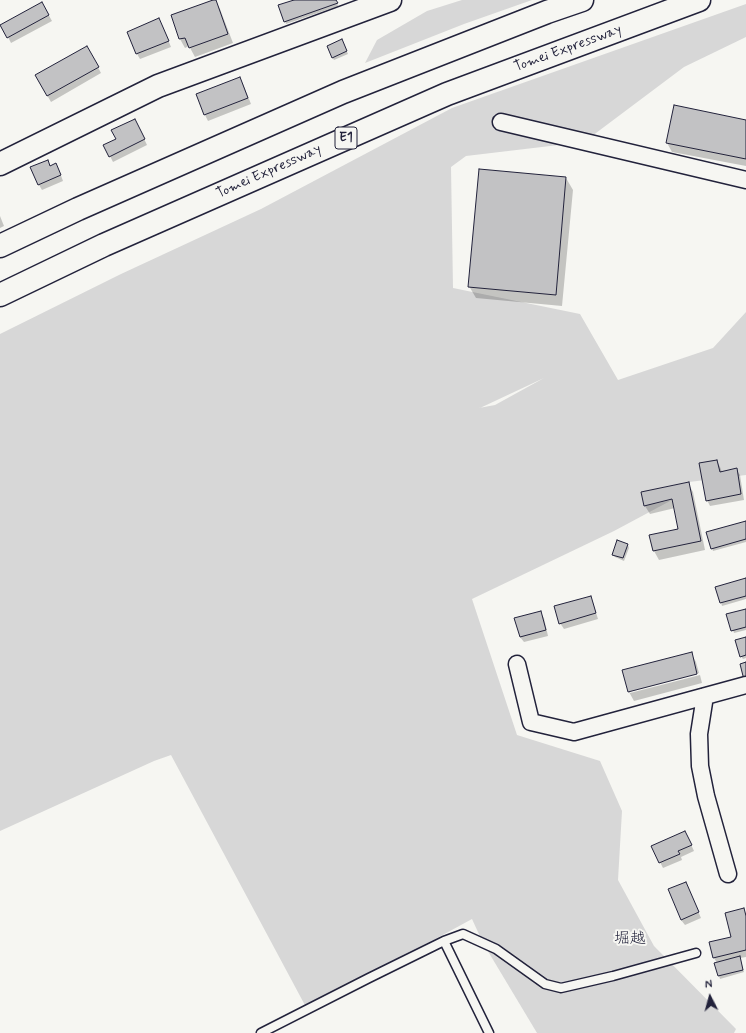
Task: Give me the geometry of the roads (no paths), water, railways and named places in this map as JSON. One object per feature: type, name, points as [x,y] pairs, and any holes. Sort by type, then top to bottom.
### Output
[{"type":"main road","points":[[0,164],[158,86],[390,0]]},
{"type":"main road","points":[[0,246],[78,208],[343,92],[547,12],[582,0]]},
{"type":"main road","name":"Tomei Expressway","points":[[0,295],[104,245],[447,94],[699,0]]},
{"type":"street","points":[[501,122],[746,180]]},
{"type":"street","points":[[517,664],[531,722],[574,732],[746,685]]},
{"type":"street","points":[[705,696],[699,734],[700,766],[706,796],[728,874]]},
{"type":"lane","points":[[261,1033],[369,978],[463,934],[496,948],[546,984],[561,988],[613,976],[696,953]]},
{"type":"lane","points":[[444,942],[489,1033]]},
{"type":"district","name":"堀越","points":[[630,940]]}]
